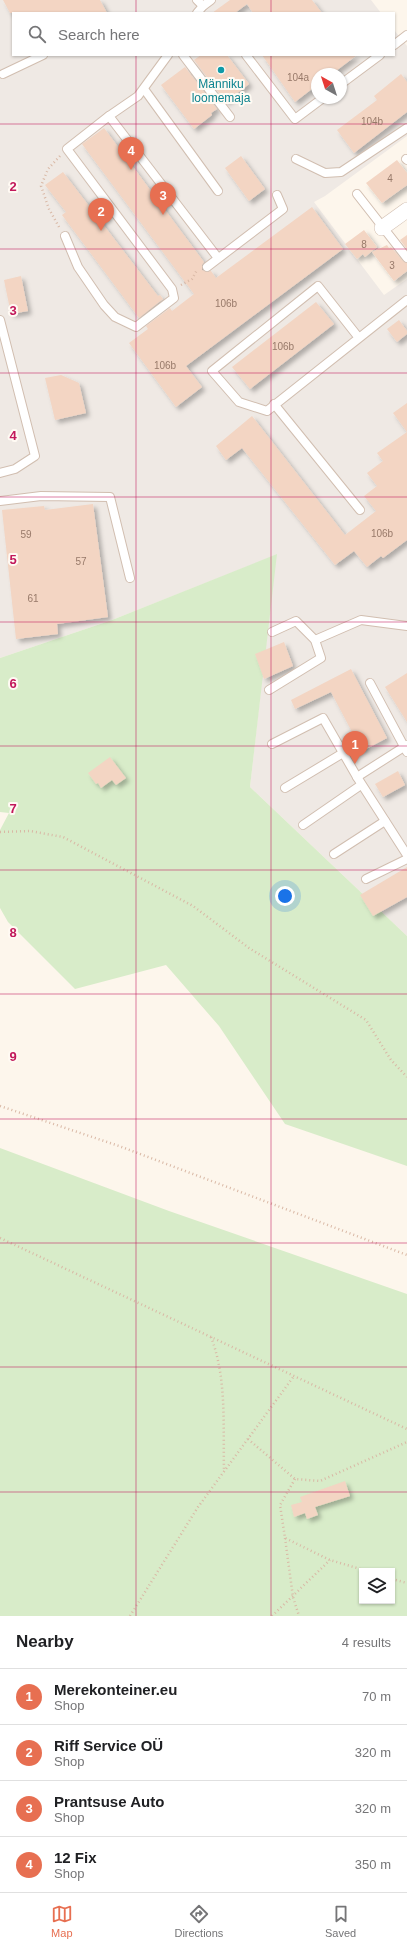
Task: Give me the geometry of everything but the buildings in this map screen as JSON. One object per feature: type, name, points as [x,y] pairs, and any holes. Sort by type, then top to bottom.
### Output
[{"type":"street","points":[[382,228],[407,210]]},
{"type":"lane","points":[[200,3],[211,0]]},
{"type":"lane","points":[[395,44],[407,35]]},
{"type":"lane","points":[[1,73],[41,56]]},
{"type":"lane","points":[[65,236],[78,267],[115,317],[136,327],[174,298],[172,289],[67,149],[109,116],[138,96],[167,56]]},
{"type":"lane","points":[[184,56],[230,117]]},
{"type":"lane","points":[[247,56],[295,119],[315,104]]},
{"type":"lane","points":[[347,80],[379,56]]},
{"type":"lane","points":[[144,89],[218,191]]},
{"type":"lane","points":[[109,116],[218,258]]},
{"type":"lane","points":[[296,159],[325,173],[341,172],[407,128]]},
{"type":"lane","points":[[357,194],[382,228],[407,258]]},
{"type":"lane","points":[[207,267],[284,209],[277,195]]},
{"type":"lane","points":[[359,338],[318,286],[212,370],[239,402],[267,411],[407,300]]},
{"type":"lane","points":[[0,320],[35,456],[14,469],[0,473]]},
{"type":"lane","points":[[274,404],[360,510]]},
{"type":"lane","points":[[0,501],[41,496],[110,497],[130,578]]},
{"type":"lane","points":[[315,640],[361,620],[407,626]]},
{"type":"lane","points":[[269,690],[321,658],[315,640],[296,622],[272,632]]},
{"type":"lane","points":[[303,825],[359,781],[406,748],[370,683]]},
{"type":"lane","points":[[272,744],[323,718],[359,781],[407,855]]},
{"type":"lane","points":[[285,788],[343,752]]},
{"type":"lane","points":[[334,854],[385,821]]},
{"type":"lane","points":[[366,879],[407,859]]},
{"type":"path","points":[[65,236],[49,209],[41,186],[48,169],[67,149]]},
{"type":"path","points":[[172,289],[192,279],[198,269],[207,267]]},
{"type":"path","points":[[0,832],[30,830],[63,837],[193,906],[249,948],[366,1020],[391,1060],[407,1077]]},
{"type":"path","points":[[0,1106],[119,1146],[407,1255]]},
{"type":"path","points":[[0,1238],[407,1429]]},
{"type":"path","points":[[210,1337],[218,1356],[222,1395],[224,1471]]},
{"type":"path","points":[[130,1616],[198,1506],[294,1376]]},
{"type":"path","points":[[248,1438],[295,1479],[320,1481],[407,1442]]},
{"type":"path","points":[[295,1479],[280,1505],[293,1597],[299,1616]]},
{"type":"path","points":[[285,1538],[330,1560],[359,1569]]},
{"type":"path","points":[[272,1616],[330,1560]]},
{"type":"path","points":[[395,1579],[407,1583]]},
{"type":"shaded area","points":[[0,0],[371,0],[380,12],[12,12],[12,56],[395,56],[395,31],[407,46],[407,136],[325,196],[314,202],[384,295],[407,279],[407,936],[250,787],[276,555],[112,620],[0,658]]},
{"type":"green space","points":[[277,554],[250,787],[407,936],[407,1166],[285,1124],[219,1026],[166,965],[75,989],[8,922],[0,908],[0,830],[9,813],[0,812],[0,658],[112,620]]},
{"type":"green space","points":[[0,1148],[169,1211],[407,1294],[407,1616],[0,1616]]},
{"type":"place","name":"Männiku loomemaja","points":[[221,70]]},
{"type":"place","name":"12 Fix","points":[[131,170]]},
{"type":"place","name":"Prantsuse Auto","points":[[163,215]]},
{"type":"place","name":"Riff Service OÜ","points":[[101,231]]},
{"type":"place","name":"Merekonteiner.eu","points":[[355,764]]}]
